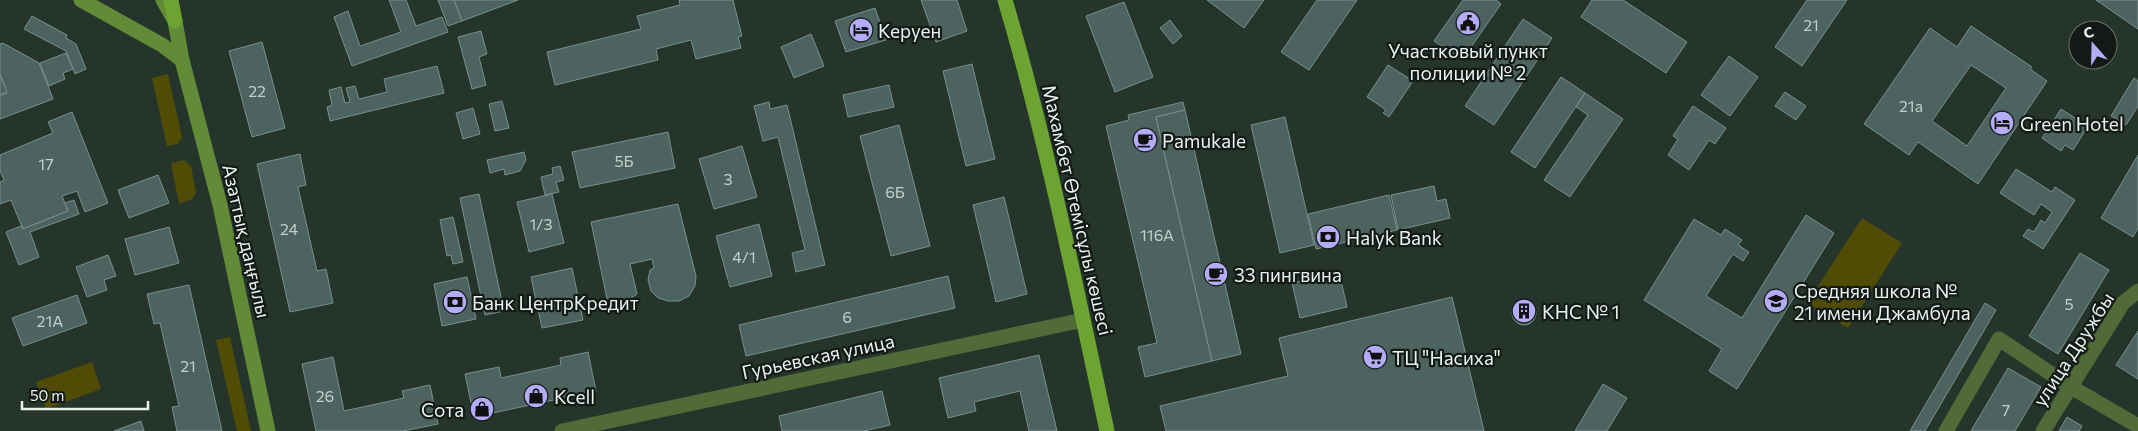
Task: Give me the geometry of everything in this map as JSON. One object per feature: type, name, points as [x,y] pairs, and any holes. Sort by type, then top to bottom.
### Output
[{"type":"main road","points":[[171,0],[175,21]]},
{"type":"main road","name":"Махамбет Өтемісұлы көшесі","points":[[1005,0],[1039,127],[1107,431]]},
{"type":"street","points":[[81,0],[162,45],[182,60]]},
{"type":"street","name":"Азаттық даңғылы","points":[[163,0],[175,21],[182,60],[220,205],[268,431]]},
{"type":"street","name":"улица Дружбы","points":[[2043,431],[2123,303],[2138,291]]},
{"type":"street","name":"Гурьевская улица","points":[[562,431],[1083,320]]},
{"type":"street","points":[[1946,431],[1999,339],[2071,387],[2138,426]]},
{"type":"shaded area","points":[[168,74],[182,137],[178,144],[167,146],[152,78]]},
{"type":"shaded area","points":[[184,160],[191,166],[196,193],[192,199],[179,204],[171,163]]},
{"type":"shaded area","points":[[1862,218],[1902,243],[1848,328],[1807,303]]},
{"type":"shaded area","points":[[230,337],[251,431],[237,431],[216,340]]},
{"type":"shaded area","points":[[92,362],[101,389],[46,409],[36,382]]},
{"type":"building","points":[[389,0],[406,0],[416,26],[442,17],[448,32],[352,66],[334,17],[348,11],[360,46],[401,32]]},
{"type":"building","points":[[438,0],[454,0],[462,21],[448,26]]},
{"type":"building","points":[[454,0],[518,0],[462,21]]},
{"type":"building","points":[[679,0],[733,0],[742,36],[738,37],[741,48],[696,59],[691,40],[656,49],[658,60],[555,85],[547,52],[641,29],[637,16],[680,5]]},
{"type":"building","points":[[921,0],[957,0],[967,31],[936,42]]},
{"type":"building","points":[[1207,0],[1264,0],[1244,28]]},
{"type":"building","points":[[1317,0],[1357,0],[1309,70],[1281,52]]},
{"type":"building","name":"Участковый пункт полиции № 2","points":[[1463,0],[1496,0],[1501,4],[1462,60],[1434,41]]},
{"type":"building","points":[[1592,0],[1623,0],[1687,42],[1666,73],[1581,17]]},
{"type":"building","points":[[1807,0],[1847,0],[1802,66],[1775,47]]},
{"type":"building","points":[[2096,0],[2138,0],[2138,29]]},
{"type":"building","points":[[1124,2],[1153,77],[1115,92],[1086,16]]},
{"type":"building","name":"Керуен","points":[[875,8],[886,40],[846,52],[835,21]]},
{"type":"building","points":[[32,16],[67,35],[66,38],[76,44],[86,69],[75,74],[66,51],[24,29]]},
{"type":"building","points":[[1523,19],[1552,38],[1494,125],[1465,106]]},
{"type":"building","points":[[1170,20],[1182,36],[1173,44],[1160,28]]},
{"type":"building","points":[[1971,26],[2032,67],[2030,69],[2047,81],[1978,184],[1918,142],[1909,155],[1864,124],[1930,28],[1957,47]],"holes":[[[1971,65],[2006,88],[1967,146],[1932,121]]]},
{"type":"building","points":[[481,31],[487,54],[479,57],[486,85],[472,89],[458,37]]},
{"type":"building","points":[[811,34],[824,66],[794,78],[781,47]]},
{"type":"building","points":[[262,42],[285,128],[252,137],[229,51]]},
{"type":"building","points":[[3,43],[39,63],[53,99],[0,119],[0,96],[7,93],[0,74],[0,44]]},
{"type":"building","points":[[66,53],[73,69],[63,73],[65,79],[49,86],[40,63]]},
{"type":"building","points":[[1729,56],[1758,77],[1730,116],[1701,95]]},
{"type":"building","points":[[972,64],[995,159],[966,166],[943,71]]},
{"type":"building","points":[[1388,65],[1413,81],[1389,117],[1383,113],[1386,110],[1367,97]]},
{"type":"building","points":[[437,66],[444,93],[330,121],[327,107],[332,105],[329,90],[341,87],[345,103],[350,102],[346,88],[355,86],[359,99],[387,92],[384,79]]},
{"type":"building","points":[[0,75],[7,92],[0,95]]},
{"type":"building","points":[[1561,77],[1585,93],[1535,168],[1511,152]]},
{"type":"building","points":[[2134,78],[2138,81],[2138,106],[2126,125],[2111,116]]},
{"type":"building","points":[[889,85],[894,107],[848,117],[843,95]]},
{"type":"building","points":[[1785,92],[1806,106],[1796,120],[1775,106]]},
{"type":"building","points":[[1585,93],[1623,119],[1570,197],[1544,180],[1588,115],[1576,107]]},
{"type":"building","points":[[502,101],[509,128],[495,131],[489,104]]},
{"type":"building","points":[[769,102],[770,109],[787,105],[825,265],[796,272],[792,253],[805,250],[778,137],[763,141],[754,106]]},
{"type":"building","points":[[1183,102],[1185,110],[1156,117],[1212,361],[1145,377],[1138,347],[1157,343],[1106,126],[1129,120],[1128,115]]},
{"type":"building","points":[[1693,106],[1726,128],[1715,144],[1709,140],[1689,170],[1668,155],[1678,139],[1673,136]]},
{"type":"building","points":[[473,108],[480,134],[463,139],[456,113]]},
{"type":"building","points":[[2061,109],[2088,126],[2073,150],[2065,145],[2061,151],[2042,138]]},
{"type":"building","points":[[1185,110],[1241,354],[1212,361],[1156,117]]},
{"type":"building","points":[[72,112],[108,203],[85,212],[77,191],[62,196],[68,211],[23,229],[11,200],[0,204],[0,182],[4,180],[0,171],[0,155],[53,133],[48,122]]},
{"type":"building","points":[[1285,117],[1314,245],[1280,253],[1251,125]]},
{"type":"building","points":[[899,125],[930,246],[891,256],[860,136]]},
{"type":"building","points":[[668,132],[675,168],[580,188],[572,152]]},
{"type":"building","points":[[742,146],[757,197],[714,209],[699,159]]},
{"type":"building","points":[[524,152],[526,160],[520,171],[505,175],[504,169],[490,173],[487,160]]},
{"type":"building","points":[[300,154],[306,185],[298,187],[317,271],[326,269],[333,303],[290,312],[257,164]]},
{"type":"building","points":[[2138,155],[2138,228],[2133,237],[2101,218]]},
{"type":"building","points":[[560,166],[564,180],[556,182],[559,192],[545,195],[541,177],[553,174],[552,168]]},
{"type":"building","points":[[2016,169],[2052,192],[2055,187],[2075,200],[2043,249],[2023,236],[2028,229],[2034,232],[2041,220],[2045,223],[2052,212],[2041,204],[2034,215],[2000,193]]},
{"type":"building","points":[[158,175],[169,203],[129,218],[118,190]]},
{"type":"building","points":[[1434,186],[1437,201],[1446,199],[1450,218],[1398,230],[1391,195]]},
{"type":"building","points":[[479,194],[504,311],[485,315],[460,198]]},
{"type":"building","points":[[552,194],[564,243],[529,252],[517,202]]},
{"type":"building","points":[[1389,195],[1397,230],[1316,249],[1308,214]]},
{"type":"building","points":[[1004,197],[1027,294],[996,302],[973,205]]},
{"type":"building","points":[[74,200],[79,214],[30,232],[39,257],[19,265],[6,232],[21,226],[23,229],[68,211],[65,203]]},
{"type":"building","points":[[678,204],[696,276],[695,286],[689,296],[679,301],[668,301],[658,298],[651,291],[648,280],[650,270],[654,268],[652,259],[630,264],[637,294],[610,313],[591,222]]},
{"type":"building","points":[[1806,215],[1834,233],[1737,389],[1709,371],[1722,349],[1644,300],[1694,219],[1721,235],[1725,229],[1742,240],[1738,245],[1749,252],[1743,261],[1733,254],[1706,296],[1742,318]]},
{"type":"building","points":[[453,217],[463,262],[453,264],[451,255],[447,256],[440,220]]},
{"type":"building","points":[[759,224],[772,276],[730,287],[716,236]]},
{"type":"building","points":[[169,227],[179,263],[135,275],[125,239]]},
{"type":"building","points":[[2080,253],[2109,270],[2058,354],[2029,336]]},
{"type":"building","points":[[108,255],[116,276],[104,280],[107,290],[87,297],[76,267]]},
{"type":"building","points":[[572,268],[583,320],[542,328],[531,277]]},
{"type":"building","points":[[1339,272],[1347,307],[1300,318],[1292,283]]},
{"type":"building","points":[[948,276],[955,308],[746,356],[739,325]]},
{"type":"building","name":"Банк ЦентрКредит","points":[[467,277],[476,319],[442,326],[434,284]]},
{"type":"building","points":[[189,285],[222,431],[177,431],[172,407],[179,406],[160,323],[154,324],[147,294]]},
{"type":"building","points":[[77,295],[87,323],[23,346],[12,318]]},
{"type":"building","name":"ТЦ \"Насиха\"","points":[[1452,297],[1484,431],[1166,431],[1160,406],[1288,376],[1279,338]]},
{"type":"building","name":"КНС № 1","points":[[1524,301],[1529,302],[1535,308],[1535,318],[1529,324],[1524,325],[1519,324],[1513,318],[1512,313],[1513,308],[1519,302]]},
{"type":"building","points":[[1985,303],[1996,310],[1925,431],[1910,431]]},
{"type":"building","points":[[2138,331],[2138,379],[2116,365]]},
{"type":"building","points":[[588,352],[596,391],[474,417],[465,374],[499,367],[501,378],[561,365],[560,358]]},
{"type":"building","points":[[1039,355],[1057,431],[1029,431],[1020,391],[974,402],[976,411],[948,418],[939,378]]},
{"type":"building","points":[[333,357],[344,411],[404,398],[402,391],[430,385],[438,424],[403,431],[316,431],[302,364]]},
{"type":"building","points":[[2008,368],[2041,387],[2015,431],[1971,431]]},
{"type":"building","points":[[1603,384],[1627,398],[1607,431],[1575,431]]},
{"type":"building","points":[[882,391],[890,425],[864,431],[782,431],[779,416]]},
{"type":"building","points":[[2067,417],[2082,426],[2079,431],[2059,431]]},
{"type":"building","points":[[141,421],[144,431],[114,431]]},
{"type":"place","name":"Участковый пункт полиции № 2","points":[[1468,23]]},
{"type":"place","name":"Керуен","points":[[861,30]]},
{"type":"place","name":"Green Hotel","points":[[2002,123]]},
{"type":"place","name":"Pamukale","points":[[1145,140]]},
{"type":"place","name":"Halyk Bank","points":[[1328,237]]},
{"type":"place","name":"33 пингвина","points":[[1216,274]]},
{"type":"place","name":"Средняя школа № 21 имени Джамбула","points":[[1776,301]]},
{"type":"place","name":"Банк ЦентрКредит","points":[[455,302]]},
{"type":"place","name":"КНС № 1","points":[[1524,311]]},
{"type":"place","name":"ТЦ \"Насиха\"","points":[[1375,357]]},
{"type":"place","name":"Kcell","points":[[536,396]]},
{"type":"place","name":"Сота","points":[[482,409]]}]
